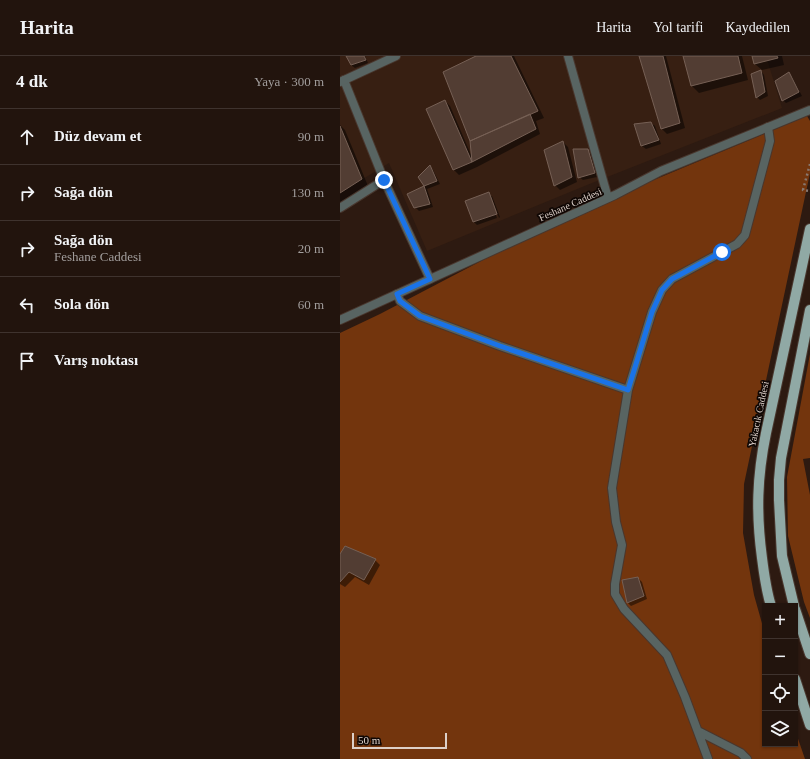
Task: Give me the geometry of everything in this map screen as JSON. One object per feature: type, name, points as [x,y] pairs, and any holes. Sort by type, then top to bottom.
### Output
[{"type":"main road","name":"Yakacık Caddesi","points":[[770,603],[764,575],[761,550],[757,504],[758,480],[766,433],[810,229]]},
{"type":"main road","points":[[793,603],[782,556],[779,480],[782,452],[810,310]]},
{"type":"main road","points":[[798,619],[810,654]]},
{"type":"main road","points":[[798,688],[810,725]]},
{"type":"street","points":[[396,56],[342,81],[384,180],[430,279]]},
{"type":"street","points":[[568,56],[608,198]]},
{"type":"street","name":"Feshane Caddesi","points":[[340,320],[608,198],[661,171],[810,110]]},
{"type":"street","points":[[708,759],[698,730],[667,655],[624,609],[615,594],[615,584],[622,545],[616,522],[612,488],[628,390],[652,312],[662,290],[672,279],[737,244],[745,235],[770,141],[768,127]]},
{"type":"street","points":[[340,208],[384,180]]},
{"type":"street","points":[[397,294],[400,301],[420,316],[500,346],[628,390]]},
{"type":"street","points":[[698,730],[741,753],[747,759]]},
{"type":"path","points":[[810,164],[803,190],[810,191]]},
{"type":"shaded area","points":[[340,56],[766,56],[782,108],[587,185],[427,251],[389,163],[340,193]]},
{"type":"shaded area","points":[[807,116],[810,121],[810,173],[744,484],[743,533],[754,595],[762,623],[762,747],[798,747],[798,739],[805,759],[340,759],[340,333],[380,314],[565,217]]},
{"type":"shaded area","points":[[810,354],[810,458],[803,459],[810,495],[810,618],[804,602],[788,536],[787,477]]},
{"type":"building","points":[[346,56],[364,56],[366,60],[351,65]]},
{"type":"building","points":[[476,56],[511,56],[538,111],[470,141],[443,72]]},
{"type":"building","points":[[639,56],[663,56],[680,123],[661,129]]},
{"type":"building","points":[[683,56],[738,56],[742,73],[691,86]]},
{"type":"building","points":[[752,56],[777,56],[778,58],[754,64]]},
{"type":"building","points":[[761,70],[765,92],[756,98],[751,74]]},
{"type":"building","points":[[789,72],[799,92],[782,101],[775,81]]},
{"type":"building","points":[[445,100],[472,162],[453,170],[426,109]]},
{"type":"building","points":[[530,114],[536,129],[472,162],[470,141]]},
{"type":"building","points":[[651,122],[659,140],[641,146],[634,124]]},
{"type":"building","points":[[340,126],[362,179],[340,193]]},
{"type":"building","points":[[563,141],[572,177],[554,186],[544,150]]},
{"type":"building","points":[[573,149],[588,149],[595,173],[578,178]]},
{"type":"building","points":[[430,165],[437,181],[424,186],[418,177]]},
{"type":"building","points":[[424,186],[430,204],[414,208],[407,194]]},
{"type":"building","points":[[489,192],[497,214],[473,222],[465,201]]},
{"type":"building","points":[[345,546],[376,559],[364,580],[349,572],[340,582],[340,554]]},
{"type":"building","points":[[638,577],[644,596],[627,603],[622,580]]},
{"type":"route","points":[[384,180],[430,279],[397,294],[400,301],[420,316],[500,346],[628,390],[652,312],[662,290],[672,279],[722,252]]}]
